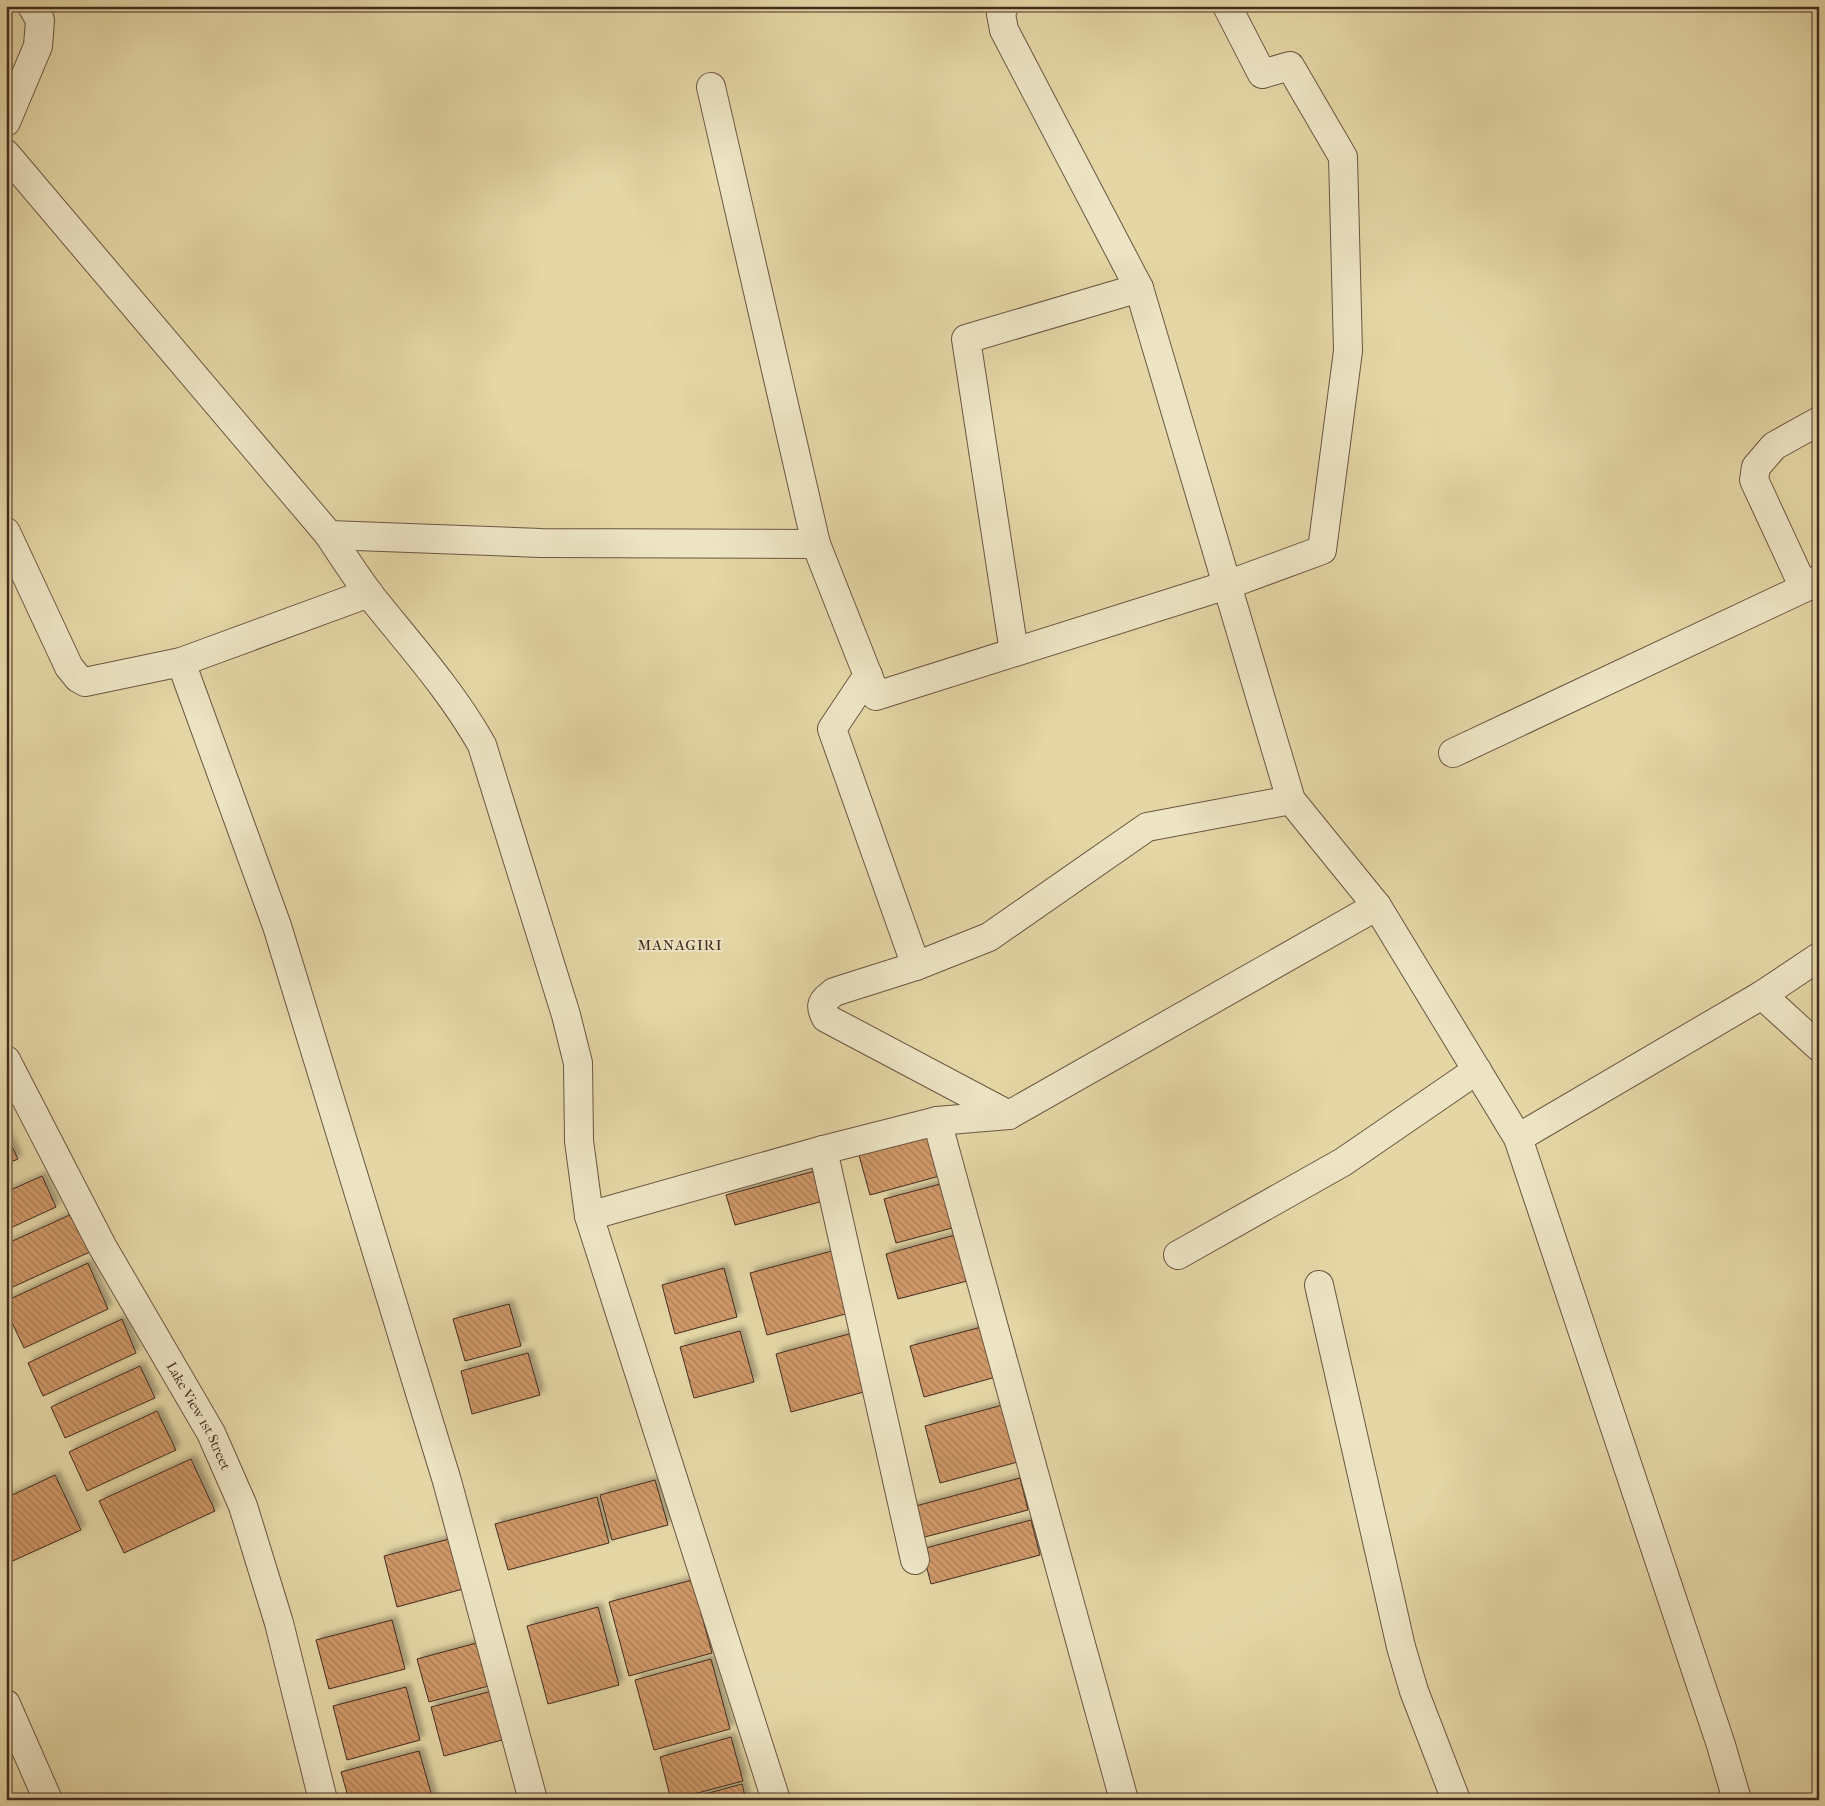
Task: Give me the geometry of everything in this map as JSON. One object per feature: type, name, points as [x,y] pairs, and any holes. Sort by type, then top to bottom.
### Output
[{"type":"street","points":[[6,122],[38,46],[40,20],[32,6]]},
{"type":"street","points":[[1004,6],[1001,14],[1004,30],[1139,288],[1291,800],[1376,906],[1518,1138],[1721,1745],[1737,1800]]},
{"type":"street","points":[[711,87],[816,544],[876,696],[1227,585],[1322,550],[1348,351],[1343,157],[1290,66],[1262,74],[1227,6]]},
{"type":"street","points":[[6,154],[329,535],[369,593],[440,682],[466,718],[482,745],[566,1015],[578,1063],[579,1141],[590,1216],[776,1800]]},
{"type":"street","points":[[1014,652],[966,339],[1139,288]]},
{"type":"street","points":[[1453,753],[1811,584],[1754,480],[1756,467],[1774,446],[1819,420]]},
{"type":"street","points":[[6,532],[69,667],[78,678],[85,682],[181,662],[369,593]]},
{"type":"street","points":[[329,535],[541,543],[816,544]]},
{"type":"street","points":[[181,662],[277,926],[448,1481],[533,1800]]},
{"type":"street","points":[[868,675],[832,729],[916,966]]},
{"type":"street","points":[[1009,1116],[826,1018],[822,1011],[823,1001],[834,992],[916,966],[989,937],[1146,827],[1291,800]]},
{"type":"street","points":[[590,1216],[823,1150],[937,1121],[1009,1116],[1376,906]]},
{"type":"street","points":[[1518,1138],[1762,995],[1819,956]]},
{"type":"street","points":[[1762,995],[1819,1048]]},
{"type":"street","name":"Lake View 1st Street","points":[[6,1060],[102,1246],[211,1433],[243,1506],[279,1623],[323,1800]]},
{"type":"street","points":[[1178,1255],[1342,1162],[1477,1070]]},
{"type":"street","points":[[937,1121],[1124,1800]]},
{"type":"street","points":[[823,1150],[915,1560]]},
{"type":"street","points":[[1319,1285],[1401,1646],[1414,1691],[1456,1800]]},
{"type":"street","points":[[6,1704],[48,1800]]},
{"type":"building","points":[[934,1127],[947,1174],[870,1195],[857,1148]]},
{"type":"building","points":[[6,1134],[18,1159],[6,1164]]},
{"type":"building","points":[[819,1170],[827,1200],[735,1225],[726,1195]]},
{"type":"building","points":[[42,1176],[56,1207],[6,1230],[6,1192]]},
{"type":"building","points":[[944,1183],[956,1227],[896,1243],[884,1199]]},
{"type":"building","points":[[74,1213],[92,1251],[6,1290],[6,1244]]},
{"type":"building","points":[[955,1235],[967,1281],[898,1299],[886,1254]]},
{"type":"building","points":[[832,1251],[849,1313],[767,1335],[750,1273]]},
{"type":"building","points":[[88,1263],[108,1309],[24,1348],[6,1310],[6,1301]]},
{"type":"building","points":[[724,1268],[737,1317],[675,1334],[662,1285]]},
{"type":"building","points":[[509,1304],[521,1346],[465,1361],[453,1319]]},
{"type":"building","points":[[122,1319],[136,1353],[43,1396],[28,1363]]},
{"type":"building","points":[[989,1325],[1003,1375],[924,1397],[910,1346]]},
{"type":"building","points":[[740,1331],[754,1382],[694,1398],[680,1347]]},
{"type":"building","points":[[856,1332],[871,1390],[791,1412],[776,1354]]},
{"type":"building","points":[[528,1353],[540,1395],[472,1414],[461,1371]]},
{"type":"building","points":[[140,1366],[155,1398],[65,1438],[51,1407]]},
{"type":"building","points":[[1010,1403],[1025,1460],[940,1483],[925,1426]]},
{"type":"building","points":[[157,1411],[176,1450],[87,1491],[69,1452]]},
{"type":"building","points":[[191,1459],[215,1511],[124,1553],[99,1501]]},
{"type":"building","points":[[55,1475],[81,1530],[6,1564],[6,1498]]},
{"type":"building","points":[[1020,1478],[1028,1510],[921,1538],[912,1507]]},
{"type":"building","points":[[655,1480],[668,1525],[612,1540],[600,1495]]},
{"type":"building","points":[[597,1497],[609,1543],[508,1570],[495,1524]]},
{"type":"building","points":[[1031,1520],[1040,1555],[931,1584],[922,1549]]},
{"type":"building","points":[[449,1539],[463,1589],[397,1607],[384,1556]]},
{"type":"building","points":[[692,1580],[712,1653],[629,1676],[609,1602]]},
{"type":"building","points":[[598,1607],[619,1685],[548,1704],[527,1626]]},
{"type":"building","points":[[392,1620],[405,1669],[329,1689],[316,1640]]},
{"type":"building","points":[[484,1641],[496,1684],[429,1702],[417,1659]]},
{"type":"building","points":[[711,1659],[730,1729],[654,1750],[635,1680]]},
{"type":"building","points":[[406,1687],[420,1740],[347,1760],[333,1706]]},
{"type":"building","points":[[496,1690],[509,1738],[444,1756],[431,1707]]},
{"type":"building","points":[[731,1737],[743,1781],[671,1800],[660,1757]]},
{"type":"building","points":[[419,1751],[433,1800],[349,1800],[341,1772]]},
{"type":"building","points":[[742,1784],[746,1800],[683,1800]]},
{"type":"district","name":"MANAGIRI","points":[[680,945]]}]
